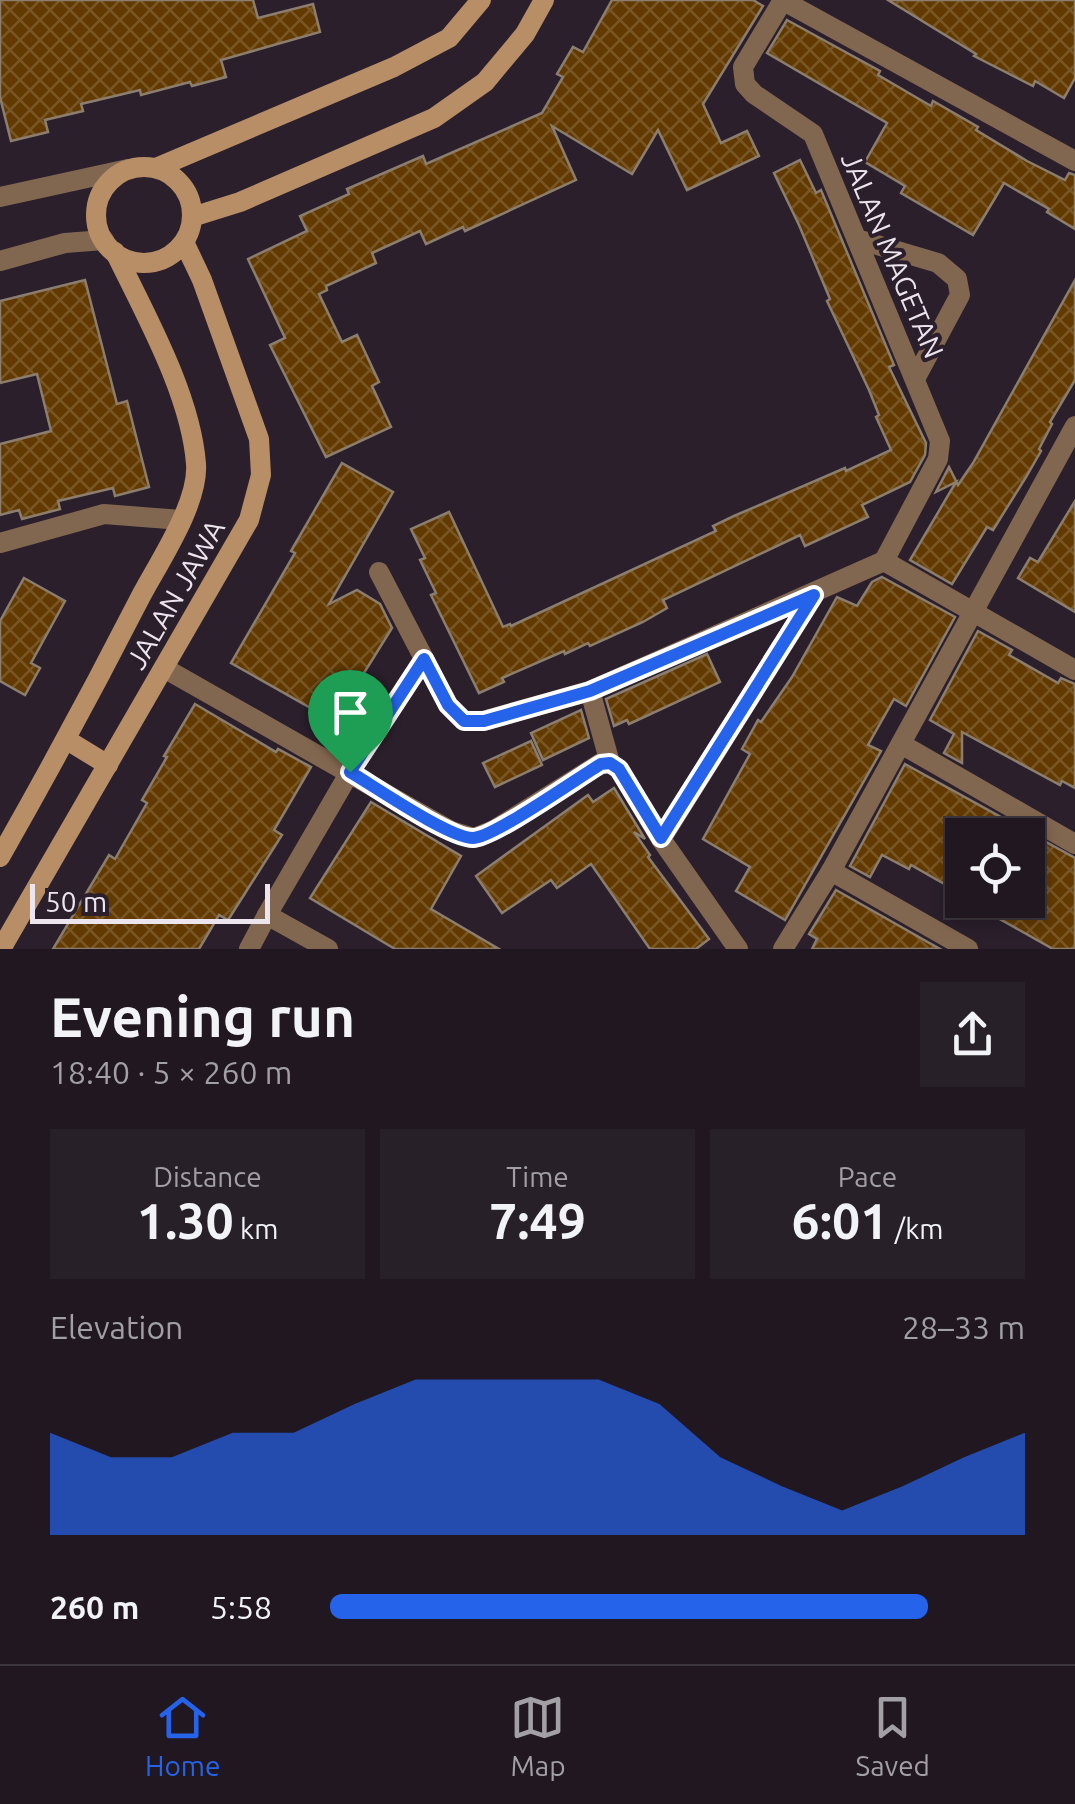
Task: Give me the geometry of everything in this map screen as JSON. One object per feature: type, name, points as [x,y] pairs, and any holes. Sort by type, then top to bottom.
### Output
[{"type":"main road","points":[[156,168],[176,178],[189,196],[192,217],[184,242],[173,254],[144,263],[129,260],[110,246],[96,213],[105,186],[128,170],[156,168],[394,68],[449,38],[481,0]]},
{"type":"main road","points":[[192,217],[240,202],[434,118],[485,82],[525,34],[544,0]]},
{"type":"main road","name":"JALAN JAWA","points":[[1,949],[249,520],[261,476],[259,439],[202,280],[184,242]]},
{"type":"main road","name":"JALAN JAWA","points":[[0,857],[67,740],[181,520],[196,468],[189,427],[159,340],[110,246]]},
{"type":"main road","points":[[67,740],[108,765]]},
{"type":"street","points":[[782,0],[1075,161]]},
{"type":"street","name":"JALAN MAGETAN","points":[[782,0],[742,66],[744,84],[813,134],[940,441],[938,459],[884,562]]},
{"type":"street","points":[[0,196],[128,170]]},
{"type":"street","points":[[857,238],[938,263],[956,279],[960,295],[915,379]]},
{"type":"street","points":[[0,261],[64,243],[110,246]]},
{"type":"street","points":[[783,949],[974,614],[1075,426]]},
{"type":"street","points":[[0,542],[104,514],[181,520]]},
{"type":"street","points":[[379,572],[448,705],[464,721],[484,721],[590,691],[884,562],[1075,670]]},
{"type":"street","points":[[661,838],[814,595]]},
{"type":"street","points":[[250,949],[350,772],[424,659]]},
{"type":"street","points":[[164,668],[451,831],[474,838],[494,830],[601,764],[610,763],[619,769],[661,838],[738,949]]},
{"type":"street","points":[[590,691],[610,763]]},
{"type":"street","points":[[901,744],[1075,844]]},
{"type":"street","points":[[830,871],[968,949]]},
{"type":"street","points":[[266,915],[328,949]]},
{"type":"building","points":[[0,0],[253,0],[258,18],[313,4],[320,32],[221,60],[226,77],[81,104],[83,111],[45,120],[48,132],[11,141],[0,97]]},
{"type":"building","points":[[612,0],[753,0],[763,6],[703,104],[721,143],[747,131],[759,156],[687,190],[658,130],[632,174],[552,126],[576,180],[465,231],[463,227],[426,244],[420,231],[372,253],[376,263],[326,286],[327,290],[319,294],[342,342],[357,335],[379,382],[372,386],[391,427],[326,457],[270,345],[285,338],[248,259],[307,231],[300,216],[349,194],[347,189],[423,156],[426,164],[542,113],[563,77],[557,74],[573,47],[583,52]]},
{"type":"building","points":[[888,0],[1075,0],[1075,78],[1064,98],[1035,81],[1033,86],[974,56]]},
{"type":"building","points":[[787,20],[880,71],[878,75],[931,106],[933,101],[978,127],[976,130],[1027,161],[1065,180],[1069,173],[1075,175],[1075,229],[1004,183],[973,235],[901,193],[905,186],[865,162],[887,123],[767,53]]},
{"type":"building","points":[[800,160],[816,193],[821,190],[894,365],[889,367],[926,443],[925,455],[910,482],[862,505],[868,517],[805,546],[800,535],[663,600],[667,608],[643,622],[590,646],[588,643],[565,654],[564,651],[502,678],[504,682],[479,693],[431,595],[436,593],[411,529],[449,512],[503,627],[511,626],[716,531],[713,526],[734,516],[891,450],[869,390],[774,173]]},
{"type":"building","points":[[85,280],[117,404],[127,401],[149,487],[115,496],[113,488],[58,501],[60,509],[22,519],[19,510],[0,515],[0,444],[51,431],[37,374],[0,383],[0,301]]},
{"type":"building","points":[[1075,280],[1075,380],[1050,422],[1041,451],[1026,477],[993,530],[987,527],[952,584],[910,560],[956,482],[936,492],[949,467],[958,485],[973,463]]},
{"type":"building","points":[[342,463],[393,492],[329,604],[357,590],[380,604],[392,628],[354,689],[335,678],[316,711],[231,663]]},
{"type":"building","points":[[1075,501],[1075,612],[1018,578],[1030,558],[1038,562]]},
{"type":"building","points":[[882,577],[955,617],[906,706],[894,699],[868,745],[881,751],[785,920],[736,891],[750,867],[703,839],[750,754],[742,749],[758,720],[761,722],[792,677],[837,597],[857,606],[872,582]]},
{"type":"building","points":[[24,578],[65,601],[31,663],[40,668],[25,695],[0,681],[0,621]]},
{"type":"building","points":[[978,631],[1012,650],[1009,655],[1058,683],[1061,678],[1075,684],[1075,788],[1062,781],[1060,785],[962,732],[962,763],[944,753],[954,734],[930,720]]},
{"type":"building","points":[[707,654],[720,682],[629,724],[627,720],[614,726],[606,699]]},
{"type":"building","points":[[195,704],[276,752],[278,749],[311,767],[274,830],[282,835],[228,920],[219,915],[199,949],[53,949],[109,855],[115,859],[147,803],[142,800],[167,757],[164,756]]},
{"type":"building","points":[[581,710],[589,738],[543,760],[531,733]]},
{"type":"building","points":[[531,741],[542,765],[495,787],[483,763]]},
{"type":"building","points":[[905,764],[1003,818],[945,818],[945,884],[911,865],[909,869],[882,855],[870,877],[850,866]]},
{"type":"building","points":[[614,788],[645,839],[634,832],[648,857],[709,939],[696,949],[650,949],[591,864],[557,888],[551,880],[502,913],[476,876],[588,795],[593,802]]},
{"type":"building","points":[[371,802],[461,856],[431,909],[499,949],[395,949],[310,898]]},
{"type":"building","points":[[1045,841],[1075,858],[1075,949],[1053,949],[998,918],[1045,918]]},
{"type":"building","points":[[836,890],[940,949],[812,949],[817,939],[809,934]]},
{"type":"route","points":[[814,595],[661,838],[619,769],[610,763],[601,764],[494,830],[474,838],[451,831],[350,772],[424,659],[448,705],[464,721],[484,721],[590,691],[814,595]]}]
